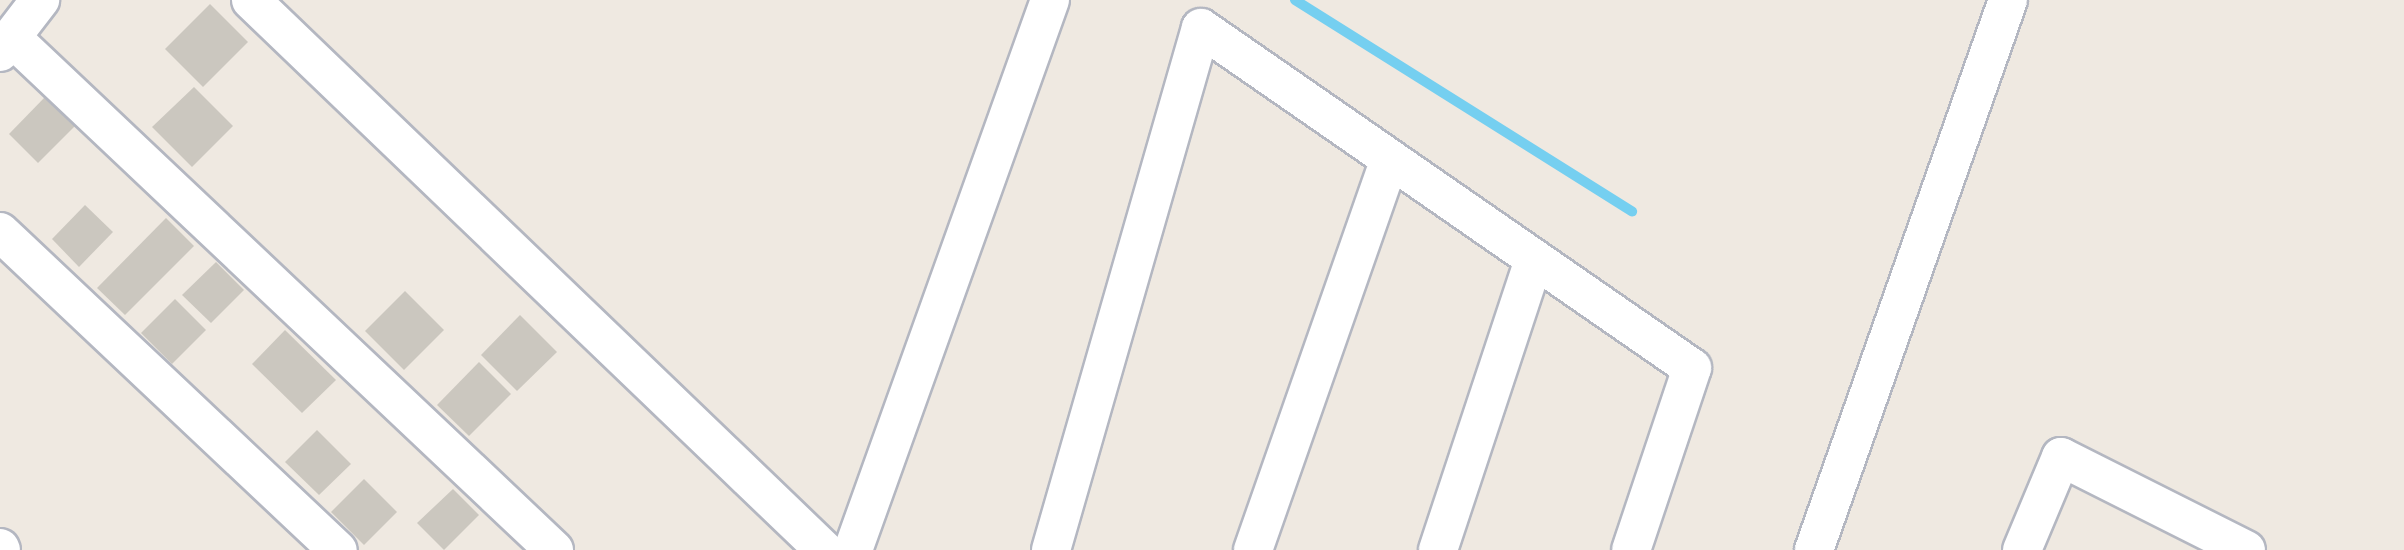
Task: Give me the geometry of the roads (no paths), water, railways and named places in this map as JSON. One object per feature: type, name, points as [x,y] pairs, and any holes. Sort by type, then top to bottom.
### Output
[{"type":"street","points":[[40,0],[5,44],[554,550]]},
{"type":"street","points":[[251,0],[824,550]]},
{"type":"street","points":[[853,550],[1049,0]]},
{"type":"street","points":[[1814,550],[2008,0]]},
{"type":"street","points":[[1051,550],[1201,29],[1692,368],[1630,550]]},
{"type":"street","points":[[1254,550],[1390,159]]},
{"type":"street","points":[[0,232],[338,550]]},
{"type":"street","points":[[1438,550],[1534,259]]},
{"type":"street","points":[[2022,550],[2061,457],[2246,550]]},
{"type":"waterway","points":[[1295,0],[1632,211]]}]
